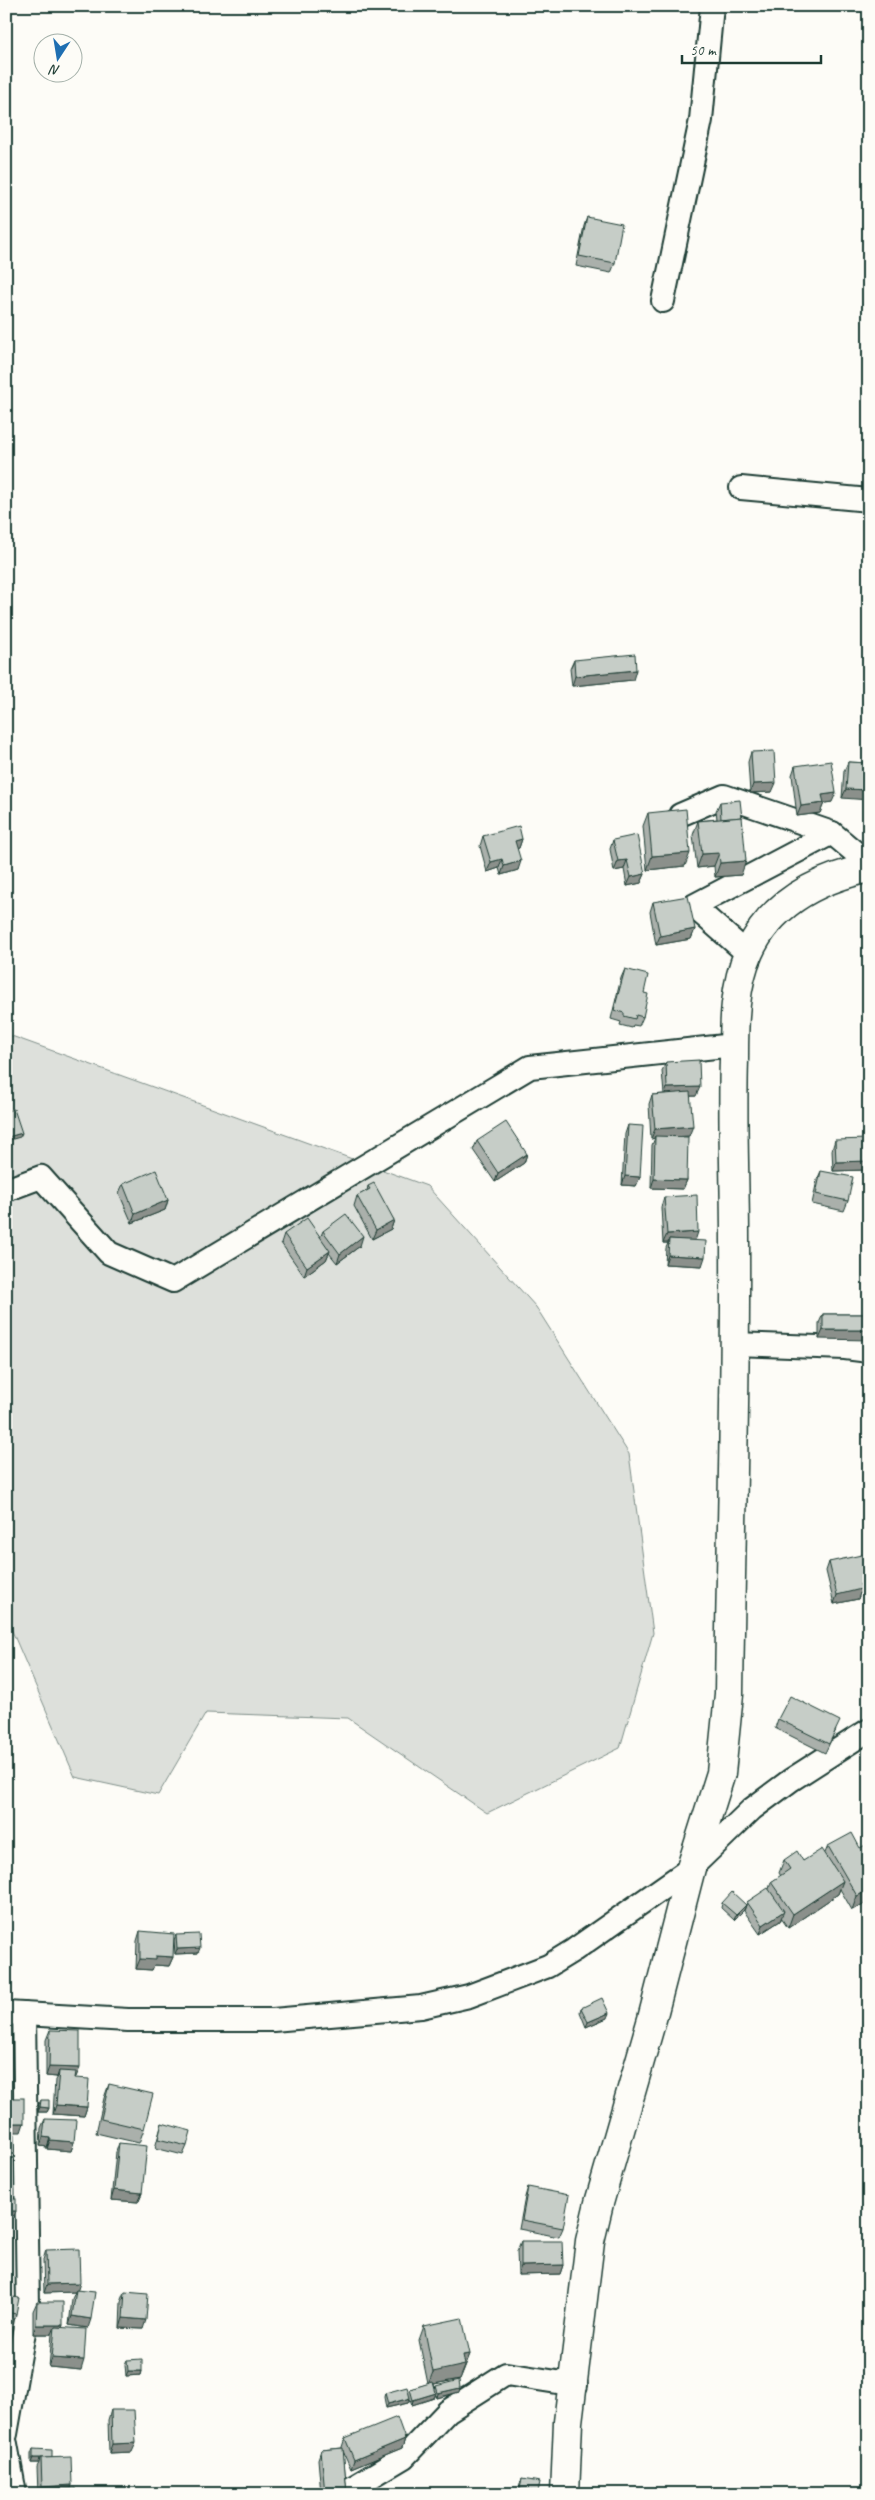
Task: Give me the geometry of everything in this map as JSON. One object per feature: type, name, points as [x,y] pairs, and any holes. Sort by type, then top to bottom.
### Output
[{"type":"street","points":[[663,301],[701,120],[712,6]]},
{"type":"street","points":[[741,488],[869,500]]},
{"type":"street","points":[[680,815],[724,796],[832,833],[869,864]]},
{"type":"street","points":[[748,954],[693,906],[832,833]]},
{"type":"street","points":[[565,2494],[568,2422],[590,2241],[598,2203],[652,2019],[691,1868],[720,1773],[726,1736],[729,1694],[734,1344],[734,1045],[735,1015],[742,972],[748,954],[762,928],[782,907],[803,892],[831,878],[869,868]]},
{"type":"street","points":[[6,1190],[41,1177],[110,1253],[173,1281],[530,1067],[734,1045]]},
{"type":"street","points":[[734,1344],[844,1348],[869,1351]]},
{"type":"street","points":[[6,2434],[28,2309],[15,2013],[128,2020],[273,2020],[421,2007],[469,1996],[548,1966],[691,1868],[752,1809],[791,1780],[869,1730]]},
{"type":"street","points":[[352,2488],[404,2457],[448,2411],[506,2374],[574,2385]]},
{"type":"street","points":[[6,2444],[15,2494]]},
{"type":"shaded area","points":[[6,1034],[427,1186],[536,1307],[629,1454],[653,1633],[620,1748],[487,1813],[348,1718],[206,1713],[158,1795],[75,1777],[6,1617]]},
{"type":"building","points":[[587,217],[622,224],[615,263],[579,256]]},
{"type":"building","points":[[635,654],[636,670],[575,676],[574,660]]},
{"type":"building","points":[[774,751],[776,783],[753,784],[751,752]]},
{"type":"building","points":[[831,761],[836,793],[822,795],[824,803],[801,806],[795,766]]},
{"type":"building","points":[[848,762],[869,763],[869,790],[846,789]]},
{"type":"building","points":[[740,800],[742,817],[721,819],[720,802]]},
{"type":"building","points":[[686,809],[690,853],[652,856],[648,813]]},
{"type":"building","points":[[742,817],[746,861],[720,863],[719,853],[702,854],[698,821]]},
{"type":"building","points":[[519,826],[522,839],[515,841],[521,861],[504,866],[502,859],[491,862],[483,836]]},
{"type":"building","points":[[637,835],[645,874],[631,877],[627,860],[618,861],[613,840]]},
{"type":"building","points":[[688,896],[695,929],[660,936],[653,902]]},
{"type":"building","points":[[625,969],[648,975],[644,993],[648,994],[643,1017],[636,1015],[635,1019],[624,1016],[624,1013],[614,1010]]},
{"type":"building","points":[[699,1060],[700,1087],[667,1088],[666,1062]]},
{"type":"building","points":[[690,1092],[693,1126],[655,1129],[652,1095]]},
{"type":"building","points":[[14,1109],[22,1133],[8,1137],[6,1132],[6,1111]]},
{"type":"building","points":[[506,1122],[527,1154],[498,1173],[477,1141]]},
{"type":"building","points":[[628,1125],[643,1126],[640,1177],[625,1176]]},
{"type":"building","points":[[655,1136],[688,1137],[687,1180],[654,1179]]},
{"type":"building","points":[[867,1139],[868,1161],[836,1162],[835,1140]]},
{"type":"building","points":[[156,1170],[168,1200],[135,1214],[123,1184]]},
{"type":"building","points":[[821,1171],[853,1177],[848,1201],[816,1194]]},
{"type":"building","points":[[374,1183],[394,1220],[376,1230],[357,1196],[370,1189],[368,1186]]},
{"type":"building","points":[[697,1195],[698,1232],[667,1234],[664,1197]]},
{"type":"building","points":[[346,1214],[363,1236],[340,1254],[323,1231]]},
{"type":"building","points":[[307,1218],[330,1251],[307,1267],[284,1234]]},
{"type":"building","points":[[669,1239],[706,1241],[705,1257],[668,1255]]},
{"type":"building","points":[[823,1314],[869,1314],[869,1330],[823,1330]]},
{"type":"building","points":[[866,1554],[869,1566],[869,1583],[860,1584],[861,1589],[837,1595],[829,1562]]},
{"type":"building","points":[[790,1696],[840,1721],[829,1744],[778,1719]]},
{"type":"building","points":[[852,1833],[860,1848],[869,1843],[869,1890],[857,1896],[828,1846]]},
{"type":"building","points":[[822,1849],[843,1881],[793,1914],[771,1882],[790,1869],[784,1860],[797,1851],[803,1861]]},
{"type":"building","points":[[768,1888],[784,1911],[763,1925],[747,1902]]},
{"type":"building","points":[[732,1892],[746,1905],[736,1915],[722,1903]]},
{"type":"building","points":[[140,1931],[174,1934],[173,1957],[156,1956],[156,1960],[140,1959]]},
{"type":"building","points":[[199,1934],[200,1948],[177,1949],[176,1935]]},
{"type":"building","points":[[602,1998],[609,2013],[588,2022],[581,2008]]},
{"type":"building","points":[[50,2030],[80,2031],[80,2068],[49,2067]]},
{"type":"building","points":[[59,2071],[76,2072],[75,2078],[89,2079],[87,2107],[56,2105]]},
{"type":"building","points":[[109,2084],[153,2094],[144,2129],[101,2119]]},
{"type":"building","points":[[6,2098],[24,2098],[24,2123],[6,2123]]},
{"type":"building","points":[[41,2100],[49,2100],[49,2108],[40,2107]]},
{"type":"building","points":[[45,2119],[76,2120],[74,2142],[50,2140],[50,2138],[43,2137]]},
{"type":"building","points":[[162,2123],[191,2131],[187,2146],[158,2139]]},
{"type":"building","points":[[119,2143],[147,2146],[142,2193],[114,2190]]},
{"type":"building","points":[[528,2187],[569,2195],[563,2228],[522,2220]]},
{"type":"building","points":[[6,2199],[16,2199],[16,2211],[6,2211]]},
{"type":"building","points":[[521,2241],[562,2241],[563,2265],[521,2266]]},
{"type":"building","points":[[79,2249],[80,2283],[47,2284],[46,2250]]},
{"type":"building","points":[[76,2290],[95,2292],[91,2319],[72,2316]]},
{"type":"building","points":[[125,2292],[148,2294],[146,2320],[123,2318]]},
{"type":"building","points":[[6,2296],[19,2298],[16,2314],[6,2312]]},
{"type":"building","points":[[37,2302],[63,2302],[63,2325],[36,2325]]},
{"type":"building","points":[[462,2318],[470,2354],[463,2355],[465,2365],[433,2372],[424,2326]]},
{"type":"building","points":[[55,2327],[86,2329],[84,2360],[52,2358]]},
{"type":"building","points":[[142,2359],[142,2371],[128,2371],[127,2360]]},
{"type":"building","points":[[459,2380],[460,2388],[438,2393],[436,2386]]},
{"type":"building","points":[[433,2382],[436,2393],[413,2400],[410,2389]]},
{"type":"building","points":[[407,2387],[410,2398],[388,2404],[385,2393]]},
{"type":"building","points":[[111,2410],[134,2410],[136,2443],[112,2444]]},
{"type":"building","points":[[397,2417],[405,2439],[354,2460],[345,2438]]},
{"type":"building","points":[[343,2448],[347,2494],[325,2494],[321,2450]]},
{"type":"building","points":[[33,2449],[52,2450],[52,2458],[33,2458]]},
{"type":"building","points":[[71,2457],[72,2485],[42,2487],[41,2458]]},
{"type":"building","points":[[522,2479],[540,2482],[538,2492],[520,2489]]},
{"type":"building","points":[[76,2488],[77,2494],[43,2494],[43,2490]]},
{"type":"building","points":[[491,2492],[519,2493],[491,2494]]}]
